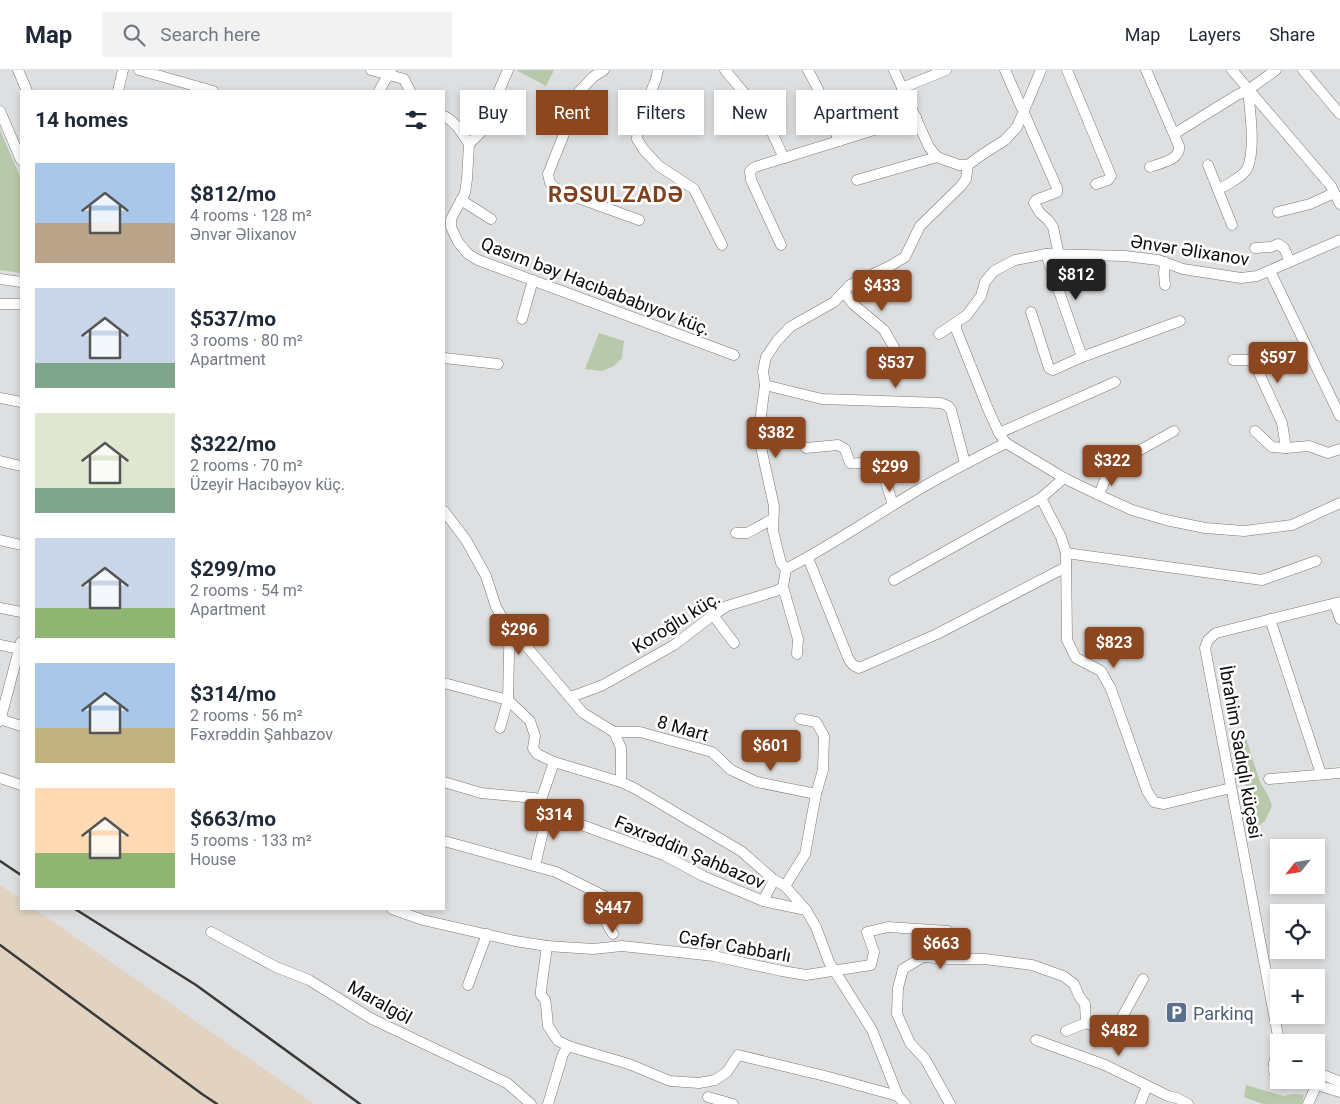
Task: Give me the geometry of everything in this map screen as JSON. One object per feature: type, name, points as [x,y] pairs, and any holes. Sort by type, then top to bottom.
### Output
[{"type":"street","points":[[18,70],[27,90]]},
{"type":"street","points":[[118,90],[123,70]]},
{"type":"street","points":[[140,70],[209,90]]},
{"type":"street","points":[[371,70],[390,72],[404,79],[410,90]]},
{"type":"street","points":[[499,90],[508,70]]},
{"type":"street","points":[[604,70],[576,95],[568,124],[548,174],[550,183],[559,191],[639,220]]},
{"type":"street","points":[[658,70],[638,124],[637,139],[644,150],[659,166],[694,189],[722,245]]},
{"type":"street","points":[[725,70],[765,118],[784,158]]},
{"type":"street","points":[[808,70],[818,89],[838,141]]},
{"type":"street","points":[[894,70],[902,88],[946,70]]},
{"type":"street","points":[[1005,70],[1057,188],[1057,192],[1036,200],[1034,203],[1040,213],[1053,227],[1059,254]]},
{"type":"street","points":[[917,119],[929,147],[937,157],[959,165],[968,165],[1005,140],[1017,127],[1041,70]]},
{"type":"street","points":[[1067,70],[1111,176],[1108,180],[1096,184]]},
{"type":"street","points":[[1146,70],[1180,151],[1177,156],[1150,167]]},
{"type":"street","points":[[1232,70],[1331,186],[1340,204]]},
{"type":"street","points":[[1174,134],[1248,90],[1276,70]]},
{"type":"street","points":[[1303,70],[1340,114]]},
{"type":"street","points":[[381,90],[390,72]]},
{"type":"street","points":[[1218,189],[1227,185],[1246,170],[1252,153],[1248,90]]},
{"type":"street","points":[[0,111],[20,158]]},
{"type":"street","points":[[445,117],[458,128],[469,144],[478,135]]},
{"type":"street","points":[[781,246],[751,180],[750,171],[755,167],[858,135]]},
{"type":"street","name":"Qasım bəy Hacıbababıyov küç.","points":[[469,144],[467,179],[464,193],[451,219],[451,227],[458,242],[468,254],[478,260],[734,355]]},
{"type":"street","points":[[857,180],[937,157]]},
{"type":"street","points":[[797,654],[798,639],[783,587],[786,569],[781,563],[773,531],[774,506],[759,430],[765,385],[766,357],[790,327],[834,302],[850,285],[905,257],[920,226],[966,179],[968,165]]},
{"type":"street","points":[[1208,165],[1232,225]]},
{"type":"street","points":[[1278,212],[1310,204],[1334,193]]},
{"type":"street","points":[[461,200],[490,219]]},
{"type":"street","name":"Ənvər Əlixanov","points":[[939,334],[967,315],[981,296],[985,282],[994,271],[1015,260],[1046,254],[1126,256],[1158,260],[1183,269],[1241,278],[1257,276],[1340,240]]},
{"type":"street","points":[[1254,248],[1271,247],[1278,244],[1284,248],[1290,262]]},
{"type":"street","points":[[1046,254],[1082,357]]},
{"type":"street","points":[[1165,262],[1165,285]]},
{"type":"street","points":[[1270,270],[1340,416]]},
{"type":"street","points":[[0,279],[20,282]]},
{"type":"street","points":[[522,319],[533,280]]},
{"type":"street","points":[[844,292],[852,304],[884,330],[895,349]]},
{"type":"street","points":[[0,304],[20,304]]},
{"type":"street","points":[[1031,312],[1051,370],[1180,321]]},
{"type":"street","points":[[956,323],[956,329],[988,408],[999,433],[1006,443],[1064,478],[1099,495],[1132,510],[1166,520],[1206,528],[1244,531],[1292,525],[1340,503]]},
{"type":"street","points":[[445,358],[498,364]]},
{"type":"street","points":[[1233,360],[1254,362],[1282,423],[1286,448]]},
{"type":"street","points":[[999,433],[1115,382]]},
{"type":"street","points":[[765,385],[822,399],[941,403],[948,406],[951,410],[965,463]]},
{"type":"street","points":[[0,398],[20,402]]},
{"type":"street","points":[[1099,495],[1110,467],[1174,431]]},
{"type":"street","points":[[1254,431],[1272,447],[1309,446],[1328,453],[1340,449]]},
{"type":"street","points":[[786,569],[808,558],[965,463],[1006,443]]},
{"type":"street","points":[[806,448],[838,445],[844,449],[850,463],[878,462],[881,466],[893,505]]},
{"type":"street","points":[[0,461],[20,466]]},
{"type":"street","points":[[894,580],[1041,498],[1064,478]]},
{"type":"street","points":[[1041,498],[1062,537],[1066,553],[1067,640],[1076,658],[1101,671],[1111,690],[1147,791],[1154,802],[1164,804],[1231,788]]},
{"type":"street","points":[[445,512],[466,540],[486,576],[496,607],[510,631],[528,647],[583,713],[614,732],[621,748],[621,782]]},
{"type":"street","points":[[736,533],[747,533],[773,519]]},
{"type":"street","points":[[0,540],[20,544]]},
{"type":"street","points":[[1066,553],[1262,580],[1316,561]]},
{"type":"street","points":[[808,558],[849,660],[859,668],[937,634],[1066,567]]},
{"type":"street","name":"Koroğlu küç.","points":[[571,697],[603,685],[674,644],[728,606],[783,587]]},
{"type":"street","points":[[1337,603],[1340,619]]},
{"type":"street","name":"İbrahim Sadıqlı küçəsi","points":[[1279,1034],[1206,648],[1208,640],[1216,633],[1337,603]]},
{"type":"street","points":[[0,608],[20,612]]},
{"type":"street","points":[[713,615],[734,643]]},
{"type":"street","points":[[1270,620],[1321,774]]},
{"type":"street","points":[[500,728],[508,700],[510,631]]},
{"type":"street","points":[[0,645],[20,646],[17,677],[0,720],[20,726]]},
{"type":"street","points":[[445,683],[508,700],[530,721],[535,736],[533,748],[537,754],[554,762],[621,782],[634,788],[741,851],[774,880],[785,886],[806,910],[816,927],[829,962],[872,1030],[901,1100]]},
{"type":"street","points":[[785,886],[805,854],[816,794],[823,770],[824,736],[816,722],[800,719]]},
{"type":"street","name":"8 Mart","points":[[614,732],[640,732],[712,752],[731,770],[757,782],[816,794]]},
{"type":"street","points":[[445,782],[481,793],[541,800],[554,762]]},
{"type":"street","points":[[1269,779],[1340,773]]},
{"type":"street","points":[[0,778],[20,785]]},
{"type":"street","name":"Fəxrəddin Şahbazov","points":[[541,800],[548,810],[557,816],[664,856],[703,876],[763,901],[806,910]]},
{"type":"street","points":[[535,866],[548,810]]},
{"type":"street","points":[[445,841],[556,872],[606,897],[606,922],[613,934]]},
{"type":"street","points":[[763,901],[774,880]]},
{"type":"street","name":"Cəfər Cabbarlı","points":[[395,910],[423,920],[547,946],[593,949],[622,946],[714,956],[806,975],[871,965],[874,952],[867,932],[888,926],[948,931]]},
{"type":"street","points":[[423,920],[426,910]]},
{"type":"street","name":"Maralgöl","points":[[211,932],[276,967],[309,980],[372,1019],[507,1084],[531,1104]]},
{"type":"street","points":[[468,985],[487,934]]},
{"type":"street","points":[[547,946],[541,995],[546,1000],[548,1026],[558,1041],[571,1047],[629,1064],[670,1081],[699,1082],[715,1080],[727,1072],[738,1055],[825,1076],[901,1100]]},
{"type":"street","points":[[950,1104],[925,1059],[910,1043],[897,1014],[898,988],[903,969],[923,956],[984,959],[1032,965],[1063,976],[1074,984],[1085,1004],[1086,1023]]},
{"type":"street","points":[[1066,1031],[1086,1023],[1109,1033],[1115,1030],[1143,979]]},
{"type":"street","points":[[1036,1040],[1105,1064],[1147,1086],[1168,1100],[1177,1098],[1188,1104]]},
{"type":"street","points":[[548,1104],[563,1054],[567,1048],[571,1047]]},
{"type":"street","points":[[1325,1076],[1340,1082]]},
{"type":"street","points":[[1140,1104],[1147,1086]]},
{"type":"street","points":[[1325,1087],[1340,1092]]},
{"type":"street","points":[[1308,1104],[1315,1089]]},
{"type":"street","points":[[708,1097],[733,1104]]},
{"type":"shaded area","points":[[0,885],[20,898],[20,910],[36,910],[314,1104],[0,1104]]},
{"type":"green space","points":[[516,70],[554,70],[546,86]]},
{"type":"green space","points":[[0,130],[20,177],[20,273],[0,270]]},
{"type":"green space","points":[[599,333],[624,341],[622,358],[614,366],[602,371],[585,369]]},
{"type":"green space","points":[[1235,729],[1243,729],[1260,782],[1272,806],[1265,821],[1254,829]]},
{"type":"green space","points":[[1246,1085],[1283,1096],[1293,1094],[1304,1095],[1302,1104],[1263,1104],[1244,1097]]},
{"type":"railway","points":[[0,861],[20,874]]},
{"type":"railway","points":[[77,910],[196,985],[360,1104]]},
{"type":"railway","points":[[0,945],[217,1104]]},
{"type":"place","name":"Parkinq","points":[[1177,1013]]},
{"type":"district","name":"RƏSULZADƏ","points":[[616,194]]}]
